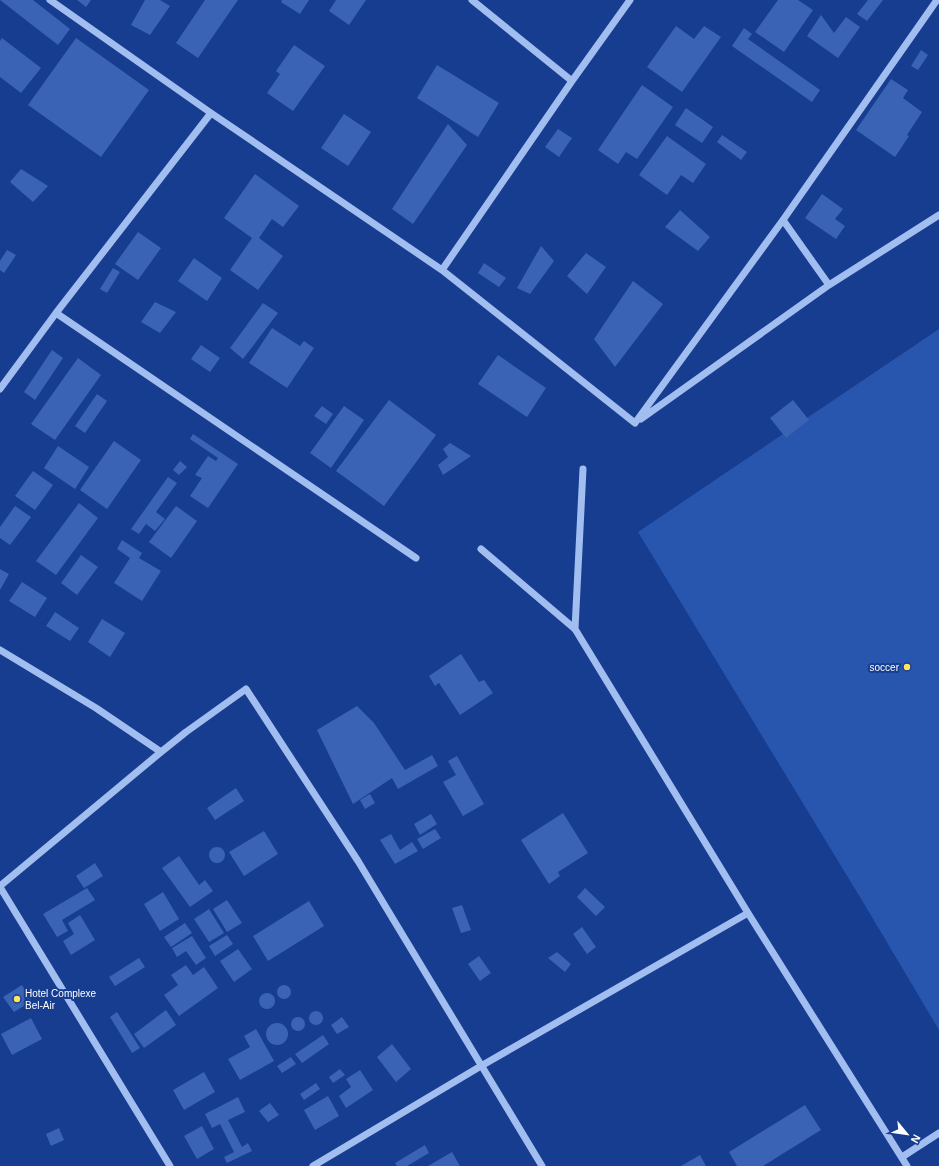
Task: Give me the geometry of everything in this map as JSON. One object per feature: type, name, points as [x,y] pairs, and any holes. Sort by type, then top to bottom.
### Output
[{"type":"street","points":[[50,0],[211,113],[442,270],[635,423]]},
{"type":"street","points":[[472,0],[572,81]]},
{"type":"street","points":[[442,270],[572,81],[630,0]]},
{"type":"street","points":[[635,423],[783,220],[937,0]]},
{"type":"street","points":[[0,389],[56,313],[211,113]]},
{"type":"street","points":[[635,423],[829,286],[939,215]]},
{"type":"street","points":[[783,220],[829,286]]},
{"type":"street","points":[[56,313],[416,558]]},
{"type":"street","points":[[575,629],[583,469]]},
{"type":"street","points":[[481,549],[575,629],[748,913],[907,1166]]},
{"type":"street","points":[[0,650],[96,708],[161,752]]},
{"type":"street","points":[[170,1166],[0,886],[161,752],[246,689],[358,861],[542,1166]]},
{"type":"street","points":[[313,1166],[481,1066],[748,913]]},
{"type":"street","points":[[902,1156],[939,1133]]},
{"type":"shaded area","points":[[939,329],[939,1030],[638,532]]},
{"type":"building","points":[[0,0],[33,0],[70,29],[58,45]]},
{"type":"building","points":[[77,0],[91,0],[86,7]]},
{"type":"building","points":[[145,0],[160,0],[170,6],[150,35],[131,25]]},
{"type":"building","points":[[205,0],[238,0],[198,58],[176,43]]},
{"type":"building","points":[[282,0],[309,0],[300,14],[281,2]]},
{"type":"building","points":[[336,0],[366,0],[349,25],[329,11]]},
{"type":"building","points":[[778,0],[798,0],[813,10],[784,52],[755,32]]},
{"type":"building","points":[[868,0],[883,0],[867,21],[857,14]]},
{"type":"building","points":[[821,15],[834,33],[846,17],[860,27],[838,58],[807,36]]},
{"type":"building","points":[[676,26],[694,39],[704,26],[721,37],[682,92],[647,67]]},
{"type":"building","points":[[744,28],[752,34],[748,39],[820,90],[812,102],[732,46]]},
{"type":"building","points":[[2,38],[41,68],[21,93],[0,77],[0,41]]},
{"type":"building","points":[[76,38],[149,90],[101,157],[28,105]]},
{"type":"building","points":[[294,45],[325,66],[293,111],[267,93],[280,74],[276,71]]},
{"type":"building","points":[[921,50],[928,55],[918,70],[911,66]]},
{"type":"building","points":[[437,65],[499,103],[478,137],[417,98]]},
{"type":"building","points":[[891,79],[908,90],[903,98],[922,112],[907,135],[909,136],[895,157],[856,130]]},
{"type":"building","points":[[642,85],[673,107],[637,159],[626,152],[618,164],[598,150]]},
{"type":"building","points":[[686,108],[713,127],[702,143],[675,125]]},
{"type":"building","points":[[344,114],[371,132],[348,166],[321,148]]},
{"type":"building","points":[[448,124],[467,145],[413,224],[392,209]]},
{"type":"building","points":[[558,129],[572,138],[559,157],[545,147]]},
{"type":"building","points":[[722,135],[747,152],[741,160],[717,142]]},
{"type":"building","points":[[667,136],[706,164],[693,183],[681,175],[667,195],[639,175]]},
{"type":"building","points":[[21,169],[48,186],[33,202],[10,182]]},
{"type":"building","points":[[255,174],[299,206],[283,227],[272,219],[259,238],[283,256],[258,290],[230,270],[252,238],[224,218]]},
{"type":"building","points":[[822,194],[843,209],[835,219],[845,226],[836,239],[805,218]]},
{"type":"building","points":[[680,210],[710,237],[698,251],[665,227]]},
{"type":"building","points":[[138,232],[161,248],[138,280],[115,264]]},
{"type":"building","points":[[541,246],[554,261],[530,294],[517,288]]},
{"type":"building","points":[[7,250],[16,255],[4,273],[0,270],[0,261]]},
{"type":"building","points":[[586,253],[606,267],[587,294],[567,276]]},
{"type":"building","points":[[194,258],[222,278],[207,301],[178,281]]},
{"type":"building","points":[[484,263],[506,278],[499,287],[478,273]]},
{"type":"building","points":[[113,268],[120,272],[107,293],[100,289]]},
{"type":"building","points":[[633,281],[663,304],[615,367],[594,339]]},
{"type":"building","points":[[155,302],[176,312],[160,333],[141,322]]},
{"type":"building","points":[[263,303],[278,313],[243,359],[230,348]]},
{"type":"building","points":[[272,328],[300,346],[304,341],[314,348],[287,388],[249,363]]},
{"type":"building","points":[[201,345],[220,358],[210,372],[191,359]]},
{"type":"building","points":[[52,350],[63,358],[35,400],[24,392]]},
{"type":"building","points":[[498,355],[546,388],[527,417],[478,384]]},
{"type":"building","points":[[78,358],[101,375],[55,440],[31,424]]},
{"type":"building","points":[[97,394],[107,401],[85,433],[75,426]]},
{"type":"building","points":[[389,400],[436,435],[384,506],[336,471]]},
{"type":"building","points":[[793,400],[809,420],[786,438],[770,418]]},
{"type":"building","points":[[322,406],[333,414],[326,424],[314,416]]},
{"type":"building","points":[[344,406],[364,420],[331,468],[310,453]]},
{"type":"building","points":[[193,434],[238,464],[208,508],[190,496],[202,478],[195,475],[208,456],[216,461],[218,458],[190,439]]},
{"type":"building","points":[[114,441],[141,460],[107,509],[80,490]]},
{"type":"building","points":[[450,443],[471,456],[443,475],[438,465],[448,457],[443,449]]},
{"type":"building","points":[[58,446],[89,467],[75,489],[44,468]]},
{"type":"building","points":[[180,461],[187,467],[179,475],[173,470]]},
{"type":"building","points":[[33,471],[53,485],[35,510],[15,496]]},
{"type":"building","points":[[168,477],[177,483],[156,512],[165,519],[155,531],[146,524],[139,534],[131,529]]},
{"type":"building","points":[[79,503],[98,518],[56,575],[36,561]]},
{"type":"building","points":[[15,506],[31,517],[10,545],[0,538],[0,527]]},
{"type":"building","points":[[176,506],[197,521],[171,558],[149,542]]},
{"type":"building","points":[[122,540],[142,553],[139,558],[161,571],[142,601],[114,583],[130,558],[117,549]]},
{"type":"building","points":[[81,555],[98,567],[77,595],[61,583]]},
{"type":"building","points":[[0,569],[9,574],[0,590]]},
{"type":"building","points":[[22,582],[47,598],[35,617],[9,601]]},
{"type":"building","points":[[55,612],[79,628],[70,641],[46,626]]},
{"type":"building","points":[[102,619],[125,633],[110,657],[88,642]]},
{"type":"building","points":[[461,654],[479,682],[484,680],[493,693],[460,715],[439,683],[435,686],[429,676]]},
{"type":"building","points":[[357,706],[374,723],[405,770],[432,755],[438,766],[398,789],[392,778],[353,804],[317,730]]},
{"type":"building","points":[[457,756],[484,804],[463,816],[443,782],[456,775],[448,761]]},
{"type":"building","points":[[236,788],[244,801],[215,820],[207,808]]},
{"type":"building","points":[[370,794],[375,803],[365,809],[360,800]]},
{"type":"building","points":[[563,813],[588,853],[558,872],[560,876],[549,884],[521,840]]},
{"type":"building","points":[[431,814],[437,824],[420,835],[414,824]]},
{"type":"building","points":[[435,829],[441,838],[423,849],[417,839]]},
{"type":"building","points":[[264,831],[278,854],[244,876],[229,852]]},
{"type":"building","points":[[391,834],[400,850],[412,842],[418,851],[395,864],[380,840]]},
{"type":"building","points":[[217,847],[223,849],[225,855],[223,861],[217,863],[211,861],[209,855],[211,849]]},
{"type":"building","points":[[179,856],[199,885],[205,880],[213,891],[190,907],[162,868]]},
{"type":"building","points":[[95,863],[103,876],[84,888],[76,876]]},
{"type":"building","points":[[87,888],[95,900],[62,920],[68,931],[57,937],[43,914]]},
{"type":"building","points":[[585,888],[605,907],[596,916],[577,897]]},
{"type":"building","points":[[163,892],[179,919],[160,931],[144,904]]},
{"type":"building","points":[[227,900],[242,923],[227,932],[213,909]]},
{"type":"building","points":[[309,901],[324,926],[268,961],[253,936]]},
{"type":"building","points":[[462,905],[471,930],[461,933],[452,908]]},
{"type":"building","points":[[209,909],[224,933],[209,942],[194,919]]},
{"type":"building","points":[[80,915],[95,940],[71,955],[63,941],[74,934],[68,923]]},
{"type":"building","points":[[185,923],[192,933],[171,947],[164,937]]},
{"type":"building","points":[[582,927],[596,947],[587,954],[573,934]]},
{"type":"building","points":[[227,935],[233,944],[215,956],[209,946]]},
{"type":"building","points":[[192,936],[206,958],[196,965],[186,951],[177,957],[172,948]]},
{"type":"building","points":[[238,949],[252,969],[234,982],[220,961]]},
{"type":"building","points":[[557,952],[571,964],[565,972],[548,958]]},
{"type":"building","points":[[479,956],[491,973],[480,981],[468,964]]},
{"type":"building","points":[[139,958],[145,967],[115,986],[109,977]]},
{"type":"building","points":[[186,965],[193,975],[204,967],[218,988],[179,1016],[164,995],[178,985],[171,975]]},
{"type":"building","name":"Hotel Complexe Bel-Air","points":[[22,985],[32,1001],[14,1012],[3,997]]},
{"type":"building","points":[[281,985],[287,985],[291,989],[291,995],[287,999],[281,999],[277,995],[277,989]]},
{"type":"building","points":[[264,993],[270,993],[275,998],[273,1007],[270,1009],[264,1009],[259,1004],[259,998]]},
{"type":"building","points":[[166,1010],[176,1025],[144,1048],[134,1034]]},
{"type":"building","points":[[313,1011],[319,1011],[323,1015],[323,1021],[319,1025],[313,1025],[309,1021],[309,1015]]},
{"type":"building","points":[[117,1012],[140,1048],[132,1053],[110,1017]]},
{"type":"building","points":[[298,1017],[303,1019],[305,1024],[303,1029],[298,1031],[293,1029],[291,1024],[293,1019]]},
{"type":"building","points":[[342,1017],[349,1027],[337,1034],[331,1025]]},
{"type":"building","points":[[31,1018],[42,1039],[12,1055],[1,1034]]},
{"type":"building","points":[[277,1023],[285,1026],[288,1034],[285,1042],[277,1045],[269,1042],[266,1034],[269,1026]]},
{"type":"building","points":[[256,1029],[274,1061],[240,1080],[228,1059],[250,1047],[244,1036]]},
{"type":"building","points":[[323,1035],[329,1044],[302,1063],[295,1054]]},
{"type":"building","points":[[392,1044],[411,1069],[396,1082],[377,1057]]},
{"type":"building","points":[[291,1057],[296,1064],[282,1073],[277,1066]]},
{"type":"building","points":[[340,1069],[345,1075],[333,1083],[329,1077]]},
{"type":"building","points":[[360,1070],[373,1090],[346,1108],[339,1096],[351,1087],[346,1079]]},
{"type":"building","points":[[204,1072],[215,1092],[184,1110],[173,1090]]},
{"type":"building","points":[[316,1083],[320,1089],[304,1100],[300,1094]]},
{"type":"building","points":[[328,1096],[339,1116],[315,1130],[304,1110]]},
{"type":"building","points":[[238,1097],[245,1112],[228,1120],[242,1147],[248,1143],[252,1151],[227,1163],[224,1157],[234,1152],[220,1124],[212,1128],[205,1114]]},
{"type":"building","points":[[270,1103],[279,1115],[268,1122],[259,1111]]},
{"type":"building","points":[[805,1105],[821,1130],[763,1166],[737,1166],[729,1152]]},
{"type":"building","points":[[202,1126],[214,1149],[197,1159],[184,1136]]},
{"type":"building","points":[[59,1128],[64,1140],[51,1146],[46,1134]]},
{"type":"building","points":[[425,1145],[429,1153],[407,1166],[397,1166],[395,1163]]},
{"type":"building","points":[[452,1152],[460,1166],[428,1166]]},
{"type":"building","points":[[700,1155],[706,1166],[681,1166]]},
{"type":"place","name":"soccer","points":[[907,667]]},
{"type":"place","name":"Hotel Complexe Bel-Air","points":[[17,999]]}]
